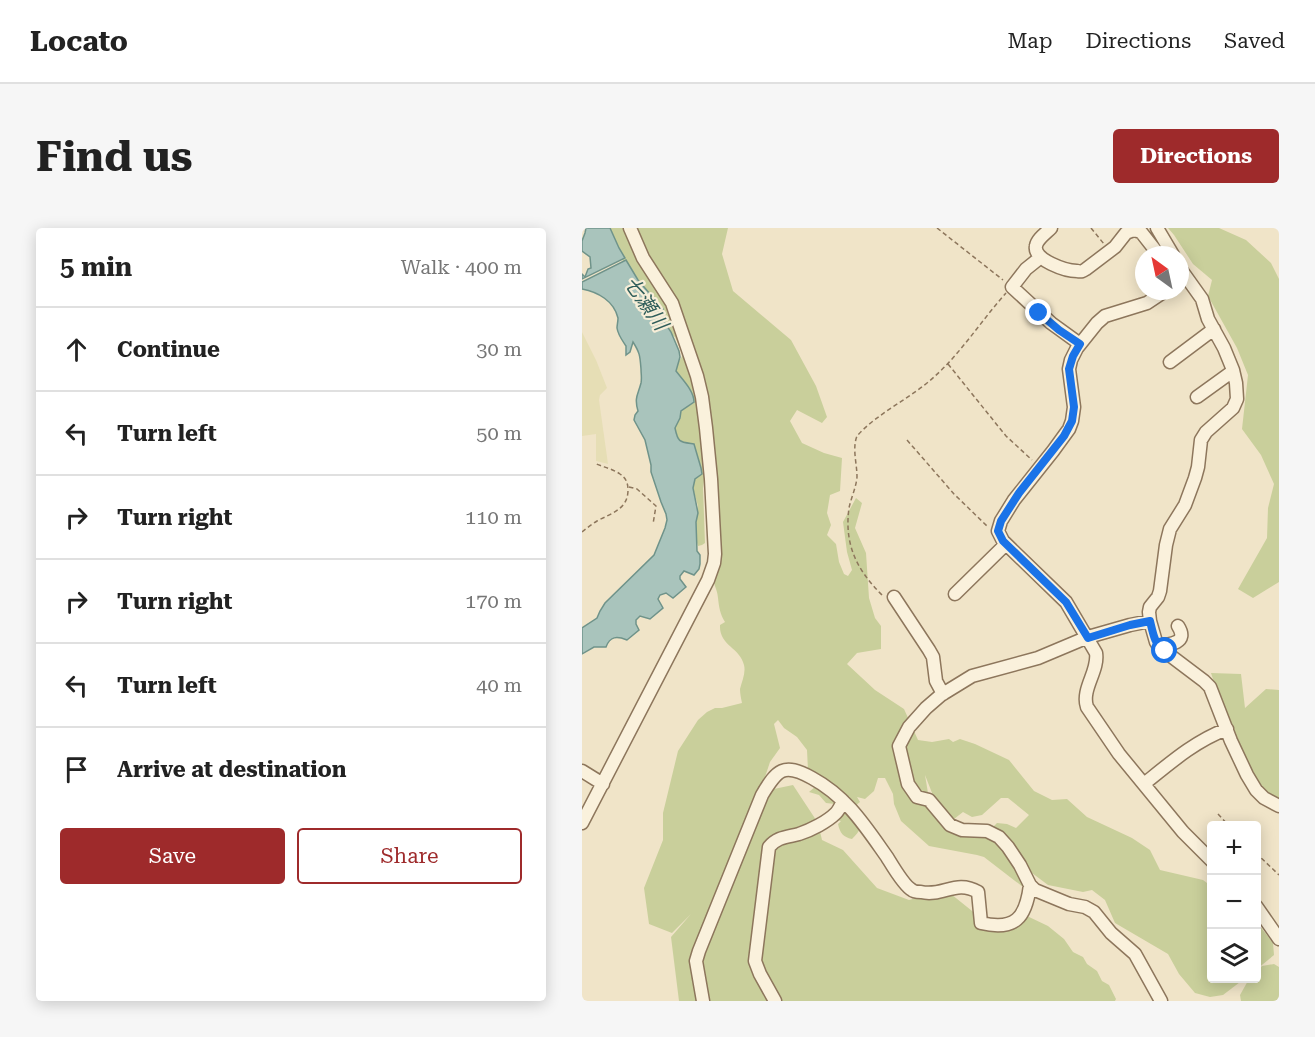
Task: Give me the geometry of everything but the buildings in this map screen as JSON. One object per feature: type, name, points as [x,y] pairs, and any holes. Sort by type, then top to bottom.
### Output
[{"type":"street","points":[[582,823],[708,580],[715,554],[707,438],[697,376],[672,303],[647,265],[630,228]]},
{"type":"street","points":[[1051,228],[1038,240],[1036,251],[1054,265],[1080,271],[1110,251],[1129,232],[1143,231],[1153,246]]},
{"type":"street","points":[[1156,228],[1167,246]]},
{"type":"street","points":[[1041,257],[1026,269],[1012,287],[1051,323],[1080,344]]},
{"type":"street","points":[[1189,283],[1202,299],[1207,316],[1224,348],[1233,371],[1237,392],[1233,408],[1206,432],[1201,440],[1197,474],[1185,505],[1170,529],[1164,554],[1160,591],[1149,609],[1150,621],[1158,645],[1207,684],[1246,775],[1264,798],[1279,806]]},
{"type":"street","points":[[1152,300],[1106,316],[1097,323],[1080,344],[1069,369],[1074,407],[1072,421],[1064,436],[1014,500],[1001,521],[998,531],[1000,538],[1066,602],[1096,653],[1097,658],[1086,694],[1087,707],[1119,754],[1183,832],[1207,856]]},
{"type":"street","points":[[1170,362],[1214,329]]},
{"type":"street","points":[[1197,397],[1233,371]]},
{"type":"street","points":[[955,594],[1006,544]]},
{"type":"street","points":[[894,597],[933,657],[936,681],[943,694]]},
{"type":"street","points":[[1150,621],[1088,638],[1044,656],[972,676],[943,694],[917,717],[899,746],[908,784],[917,797],[929,800],[950,825],[962,830],[987,831],[999,837],[1035,890],[1094,912],[1111,933],[1136,954],[1161,1001]]},
{"type":"street","points":[[1158,645],[1176,643],[1182,633],[1178,626]]},
{"type":"street","points":[[1144,784],[1190,748],[1227,729]]},
{"type":"street","points":[[704,1001],[696,961],[699,951],[762,795],[774,776],[781,771],[790,770],[803,773],[843,801],[860,818],[901,879],[912,890],[928,894],[969,887],[978,892],[981,923],[994,926],[1014,921],[1024,913],[1030,885]]},
{"type":"street","points":[[582,771],[603,784]]},
{"type":"street","points":[[775,1001],[755,961],[769,847],[780,838],[815,828],[836,813],[843,801]]},
{"type":"street","points":[[1261,912],[1279,939]]},
{"type":"path","points":[[894,597],[889,599],[881,595],[856,562],[849,543],[849,506],[857,474],[856,436],[932,379],[948,364],[1012,287],[937,228]]},
{"type":"path","points":[[1091,228],[1110,251]]},
{"type":"path","points":[[948,364],[1006,436],[1041,467]]},
{"type":"path","points":[[907,440],[962,502],[986,525],[998,531]]},
{"type":"path","points":[[582,532],[624,505],[627,496],[626,478],[618,472],[594,463]]},
{"type":"path","points":[[628,487],[637,489],[655,504],[653,524]]},
{"type":"path","points":[[1218,814],[1225,821]]},
{"type":"path","points":[[1261,857],[1279,875]]},
{"type":"shaded area","points":[[582,332],[607,388],[600,395],[599,400],[608,464],[596,461],[596,434],[582,436]]},
{"type":"green space","points":[[610,228],[728,228],[722,254],[733,291],[791,340],[816,386],[827,417],[822,423],[797,410],[790,421],[802,443],[842,458],[840,491],[830,495],[827,513],[831,525],[827,535],[836,544],[839,562],[844,574],[848,576],[852,570],[843,522],[856,498],[862,503],[855,528],[866,553],[869,598],[875,618],[881,626],[881,649],[857,653],[847,664],[875,690],[904,709],[918,740],[932,742],[949,739],[953,742],[960,739],[1009,760],[1034,791],[1052,800],[1067,799],[1087,817],[1132,838],[1150,850],[1160,870],[1203,880],[1207,883],[1207,983],[1239,983],[1223,995],[1210,997],[1195,993],[1179,974],[1168,954],[1115,923],[1105,900],[1092,890],[1083,892],[1048,885],[1032,873],[1014,847],[991,829],[997,823],[1016,828],[1029,815],[1008,798],[1001,798],[982,815],[972,817],[963,812],[954,819],[934,798],[925,775],[930,805],[935,815],[996,841],[1021,878],[1023,887],[984,857],[929,846],[901,821],[894,804],[893,794],[885,778],[878,778],[874,791],[865,799],[857,797],[860,802],[855,806],[860,820],[859,831],[852,839],[846,837],[842,834],[838,824],[841,821],[835,820],[831,809],[835,804],[826,803],[819,795],[809,792],[815,787],[807,778],[807,750],[797,737],[784,728],[778,720],[774,724],[780,748],[770,762],[760,792],[793,785],[818,823],[822,840],[843,850],[877,888],[909,900],[946,890],[982,919],[1002,926],[1027,916],[1048,926],[1064,939],[1073,952],[1083,957],[1087,964],[1097,971],[1102,981],[1109,985],[1116,999],[1115,1001],[679,1001],[671,937],[691,914],[672,933],[649,924],[644,888],[663,840],[663,813],[678,751],[698,720],[707,712],[715,708],[742,703],[740,689],[744,668],[742,659],[726,642],[721,632],[720,625],[725,622],[714,582],[705,473],[703,488],[705,543],[698,546],[693,529],[698,506],[693,488],[695,479],[699,476],[699,460],[694,444],[681,441],[675,428],[681,411],[694,403],[692,393],[676,371],[676,366],[683,355],[675,337],[665,330],[618,253]]},
{"type":"green space","points":[[1168,228],[1219,228],[1246,240],[1271,263],[1279,279],[1279,582],[1253,598],[1238,589],[1267,538],[1268,508],[1274,484],[1261,455],[1242,429],[1248,375],[1237,348],[1208,296],[1212,280],[1193,264],[1189,258],[1189,246],[1181,246]]},
{"type":"green space","points":[[1211,673],[1241,674],[1245,708],[1266,689],[1279,690],[1279,801],[1269,798],[1233,740]]},
{"type":"green space","points":[[1261,927],[1273,943],[1274,955],[1261,966]]},
{"type":"green space","points":[[1274,964],[1279,967],[1279,1001],[1241,1001],[1240,995],[1247,983],[1261,983],[1262,966]]},
{"type":"water","points":[[586,228],[610,228],[625,258],[582,279],[582,274],[585,277],[588,269],[591,268],[590,257],[582,251]]},
{"type":"water","name":"七瀬川","points":[[626,260],[638,280],[663,309],[665,323],[679,351],[680,357],[676,371],[694,398],[694,402],[681,411],[675,428],[680,441],[694,444],[701,468],[702,474],[695,479],[693,488],[698,513],[697,551],[700,555],[700,564],[694,575],[684,571],[680,576],[686,587],[673,598],[666,593],[660,595],[658,599],[663,608],[650,619],[640,616],[636,620],[639,630],[627,640],[614,638],[606,647],[594,647],[582,654],[582,628],[597,618],[605,603],[654,555],[667,520],[651,472],[645,440],[634,420],[638,411],[636,399],[641,383],[638,352],[633,342],[630,352],[626,355],[626,346],[617,327],[618,318],[609,302],[594,292],[582,289],[582,282]]},
{"type":"route","points":[[1039,313],[1080,344],[1069,365],[1074,413],[1069,429],[1014,500],[1001,521],[998,533],[1000,538],[1066,602],[1088,638],[1150,621],[1156,642],[1165,651]]}]
